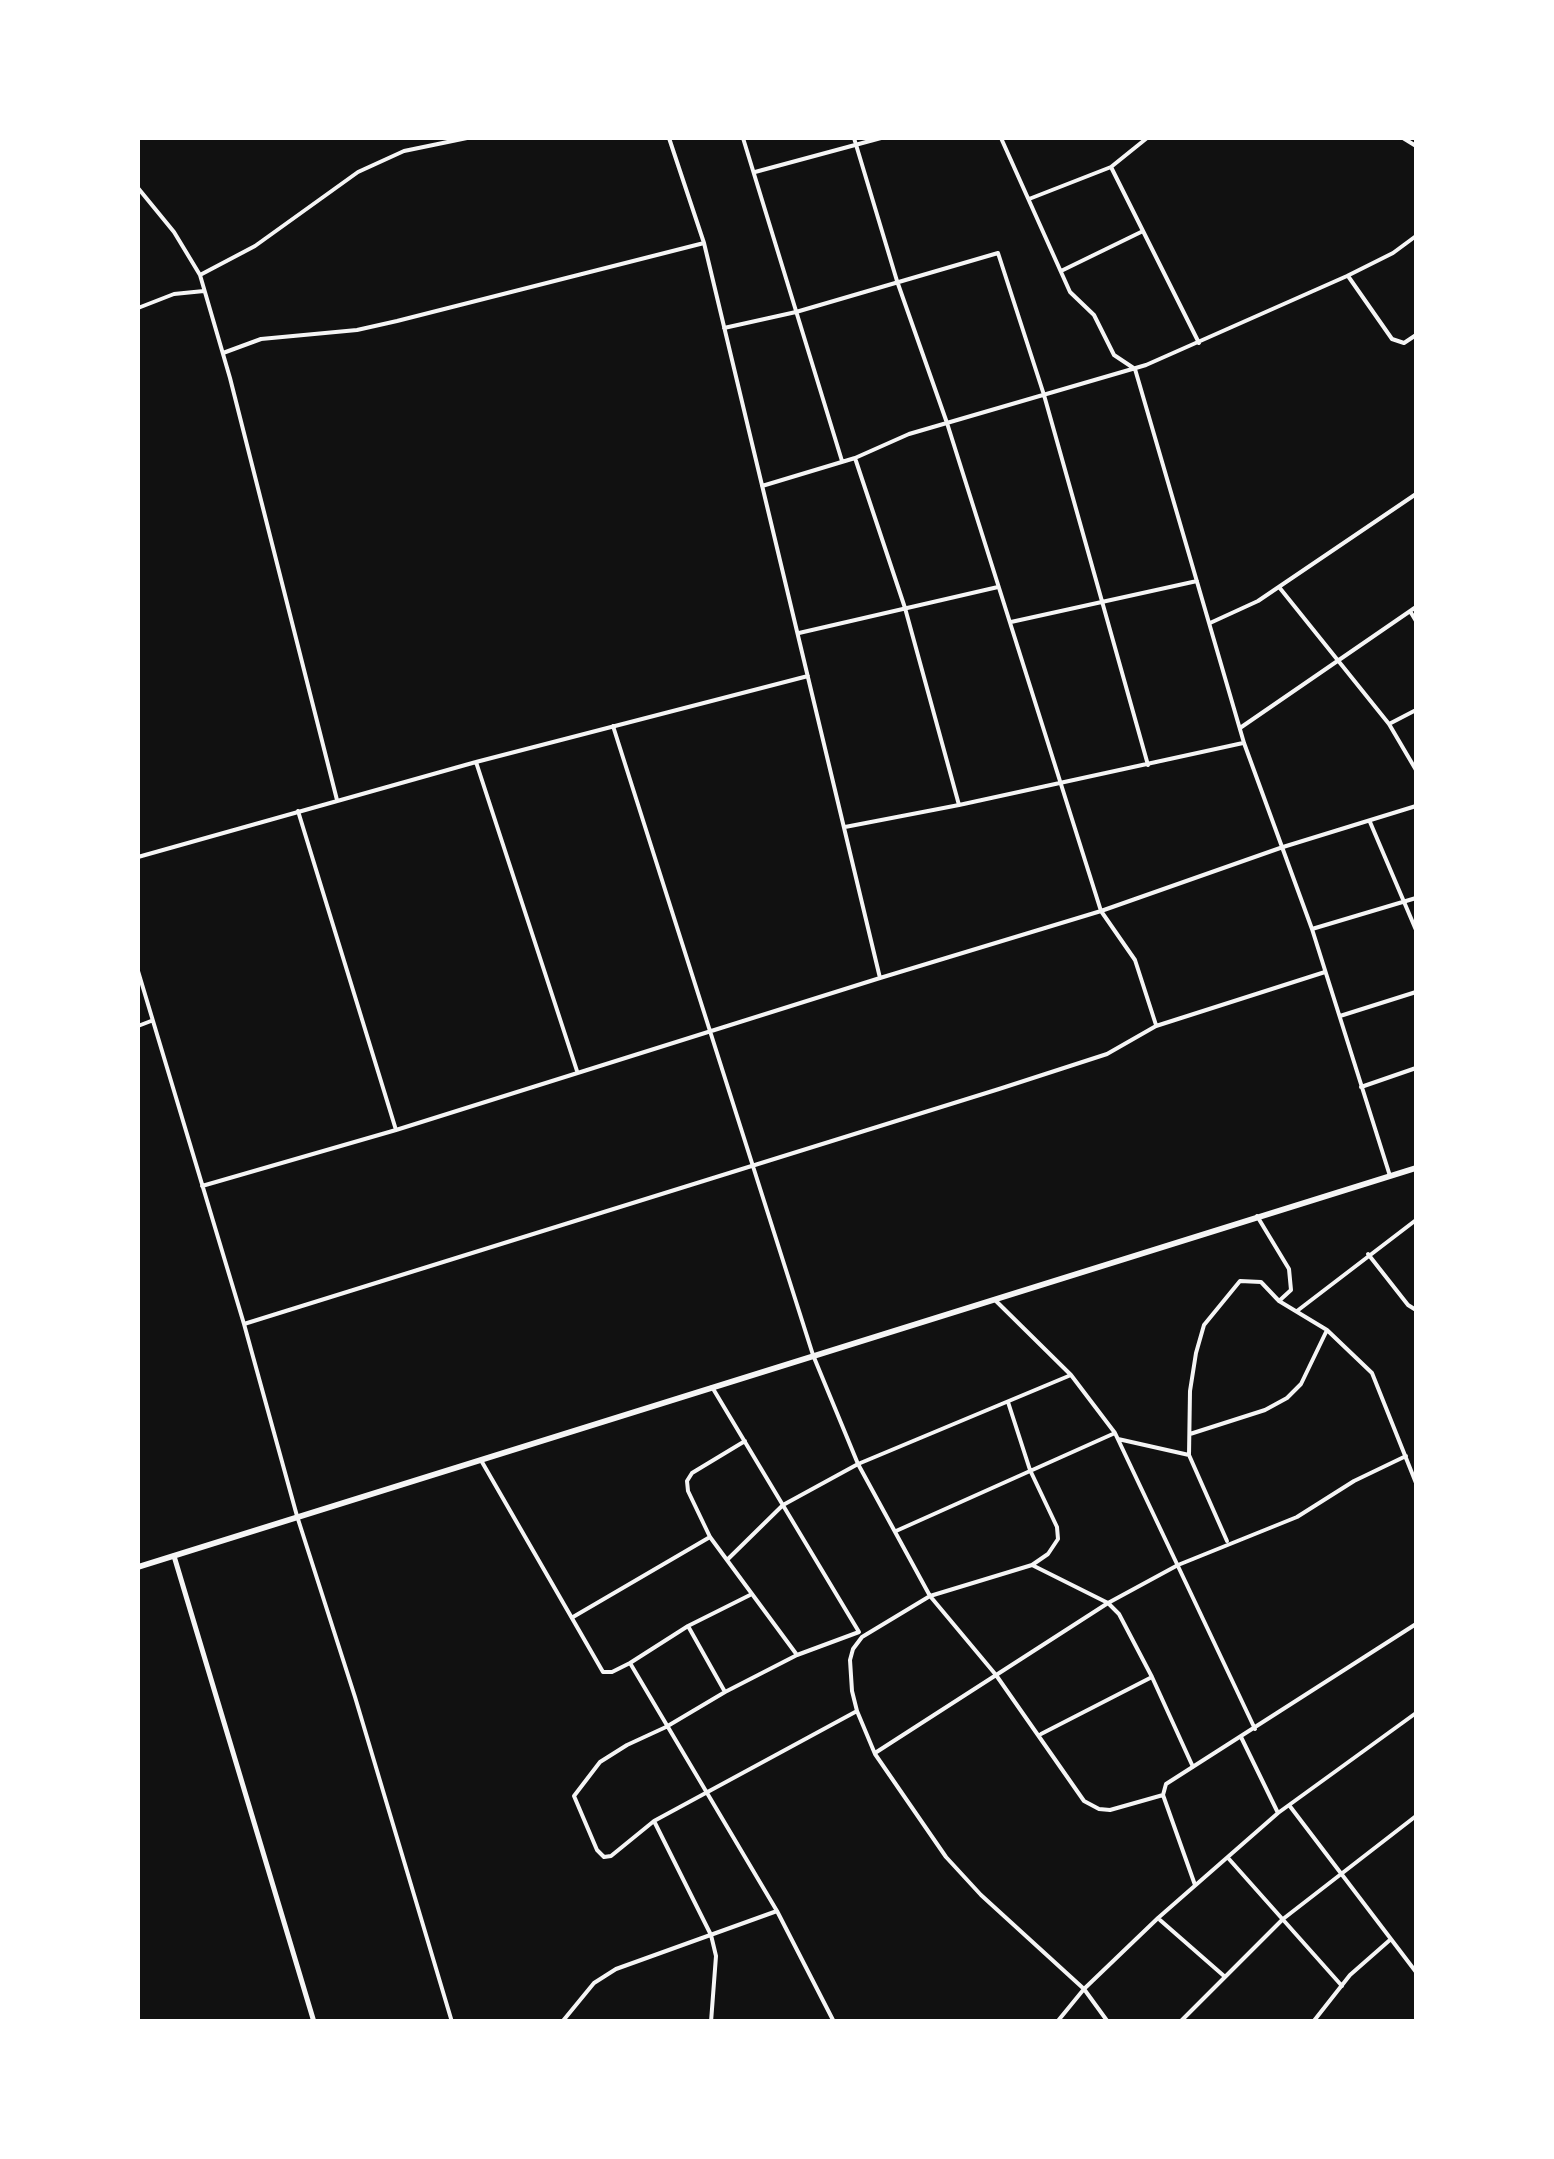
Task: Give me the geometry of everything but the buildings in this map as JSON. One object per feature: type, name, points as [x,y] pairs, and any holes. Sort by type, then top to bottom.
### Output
[{"type":"main road","points":[[138,1567],[1416,1168]]},
{"type":"street","points":[[200,275],[256,246],[358,172],[404,151],[467,138]]},
{"type":"street","points":[[669,138],[704,242],[880,978]]},
{"type":"street","points":[[743,138],[842,462]]},
{"type":"street","points":[[854,138],[896,281],[947,423],[1101,911],[1135,960],[1156,1026]]},
{"type":"street","points":[[754,172],[881,138]]},
{"type":"street","points":[[1001,138],[1074,298],[1094,315],[1114,355],[1134,369],[1244,742],[1312,929],[1390,1176]]},
{"type":"street","points":[[1029,199],[1111,168],[1147,138]]},
{"type":"street","points":[[1403,138],[1416,146]]},
{"type":"street","points":[[1111,168],[1199,343]]},
{"type":"street","points":[[138,188],[174,232],[200,275],[337,802]]},
{"type":"street","points":[[1061,270],[1141,232]]},
{"type":"street","points":[[762,486],[856,458],[908,434],[1134,369],[1348,276],[1416,236]]},
{"type":"street","points":[[223,353],[261,339],[384,324],[704,242]]},
{"type":"street","points":[[724,328],[796,312],[998,253],[1044,394],[1148,765]]},
{"type":"street","points":[[1348,276],[1392,338],[1404,343],[1416,335]]},
{"type":"street","points":[[138,308],[174,294],[204,290]]},
{"type":"street","points":[[856,458],[906,608],[959,805]]},
{"type":"street","points":[[1210,623],[1258,601],[1416,494]]},
{"type":"street","points":[[1011,622],[1197,581]]},
{"type":"street","points":[[799,633],[998,587]]},
{"type":"street","points":[[1279,587],[1389,724],[1416,770]]},
{"type":"street","points":[[1240,728],[1416,607]]},
{"type":"street","points":[[1410,611],[1416,621]]},
{"type":"street","points":[[138,857],[476,762],[808,676]]},
{"type":"street","points":[[1389,724],[1416,710]]},
{"type":"street","points":[[613,726],[813,1355],[858,1464],[930,1596],[1040,1734],[1084,1800],[1098,1809],[1123,1809],[1163,1795]]},
{"type":"street","points":[[845,828],[1244,742]]},
{"type":"street","points":[[476,762],[577,1073]]},
{"type":"street","points":[[202,1186],[396,1130],[1101,911],[1283,847],[1416,806]]},
{"type":"street","points":[[298,812],[396,1130]]},
{"type":"street","points":[[1370,822],[1416,930]]},
{"type":"street","points":[[1312,929],[1416,898]]},
{"type":"street","points":[[138,971],[452,2022]]},
{"type":"street","points":[[244,1324],[1106,1054],[1156,1026],[1325,972]]},
{"type":"street","points":[[1340,1016],[1416,992]]},
{"type":"street","points":[[138,1026],[152,1021]]},
{"type":"street","points":[[1361,1088],[1416,1068]]},
{"type":"street","points":[[1257,1216],[1289,1269],[1291,1290],[1279,1301]]},
{"type":"street","points":[[1297,1311],[1416,1220]]},
{"type":"street","points":[[1368,1254],[1416,1310]]},
{"type":"street","points":[[1228,1543],[1189,1455],[1190,1391],[1204,1325],[1234,1286],[1245,1280],[1261,1282],[1279,1301],[1328,1330],[1372,1373],[1406,1456],[1414,1464],[1416,1482]]},
{"type":"street","points":[[993,1299],[1071,1375],[1117,1436],[1254,1729]]},
{"type":"street","points":[[1190,1434],[1265,1410],[1287,1398],[1301,1384],[1328,1330]]},
{"type":"street","points":[[726,1560],[783,1505],[858,1464],[1071,1375]]},
{"type":"street","points":[[712,1387],[861,1635]]},
{"type":"street","points":[[858,1711],[654,1821],[612,1856],[604,1857],[597,1850],[574,1796],[600,1762],[796,1655],[861,1635],[930,1596],[1032,1565],[1048,1554],[1058,1539],[1057,1527],[1030,1470],[1008,1402]]},
{"type":"street","points":[[896,1531],[1030,1470],[1117,1436],[1189,1455]]},
{"type":"street","points":[[745,1441],[692,1473],[687,1481],[688,1491],[710,1538],[796,1655]]},
{"type":"street","points":[[875,1754],[1108,1603],[1178,1565],[1297,1517],[1354,1481],[1406,1456]]},
{"type":"street","points":[[480,1460],[602,1672],[612,1672],[630,1663],[688,1626],[750,1594]]},
{"type":"street","points":[[573,1617],[710,1538]]},
{"type":"street","points":[[174,1556],[314,2022]]},
{"type":"street","points":[[1032,1565],[1108,1603],[1119,1614],[1193,1768]]},
{"type":"street","points":[[1196,1887],[1163,1795],[1166,1784],[1416,1624]]},
{"type":"street","points":[[688,1626],[724,1692]]},
{"type":"street","points":[[861,1635],[850,1660],[858,1711],[875,1754],[946,1857],[980,1895],[1084,1990],[1108,2022]]},
{"type":"street","points":[[630,1663],[777,1910],[834,2022]]},
{"type":"street","points":[[1040,1734],[1152,1677]]},
{"type":"street","points":[[1057,2022],[1158,1918],[1278,1813],[1416,1715]]},
{"type":"street","points":[[1241,1736],[1278,1813]]},
{"type":"street","points":[[1289,1805],[1416,1972]]},
{"type":"street","points":[[1180,2022],[1283,1919],[1416,1816]]},
{"type":"street","points":[[654,1821],[711,1935],[716,1956],[711,2022]]},
{"type":"street","points":[[1228,1857],[1342,1986]]},
{"type":"street","points":[[562,2022],[594,1982],[616,1969],[777,1910]]},
{"type":"street","points":[[1158,1918],[1224,1976]]},
{"type":"street","points":[[1313,2022],[1342,1986],[1391,1939]]}]
